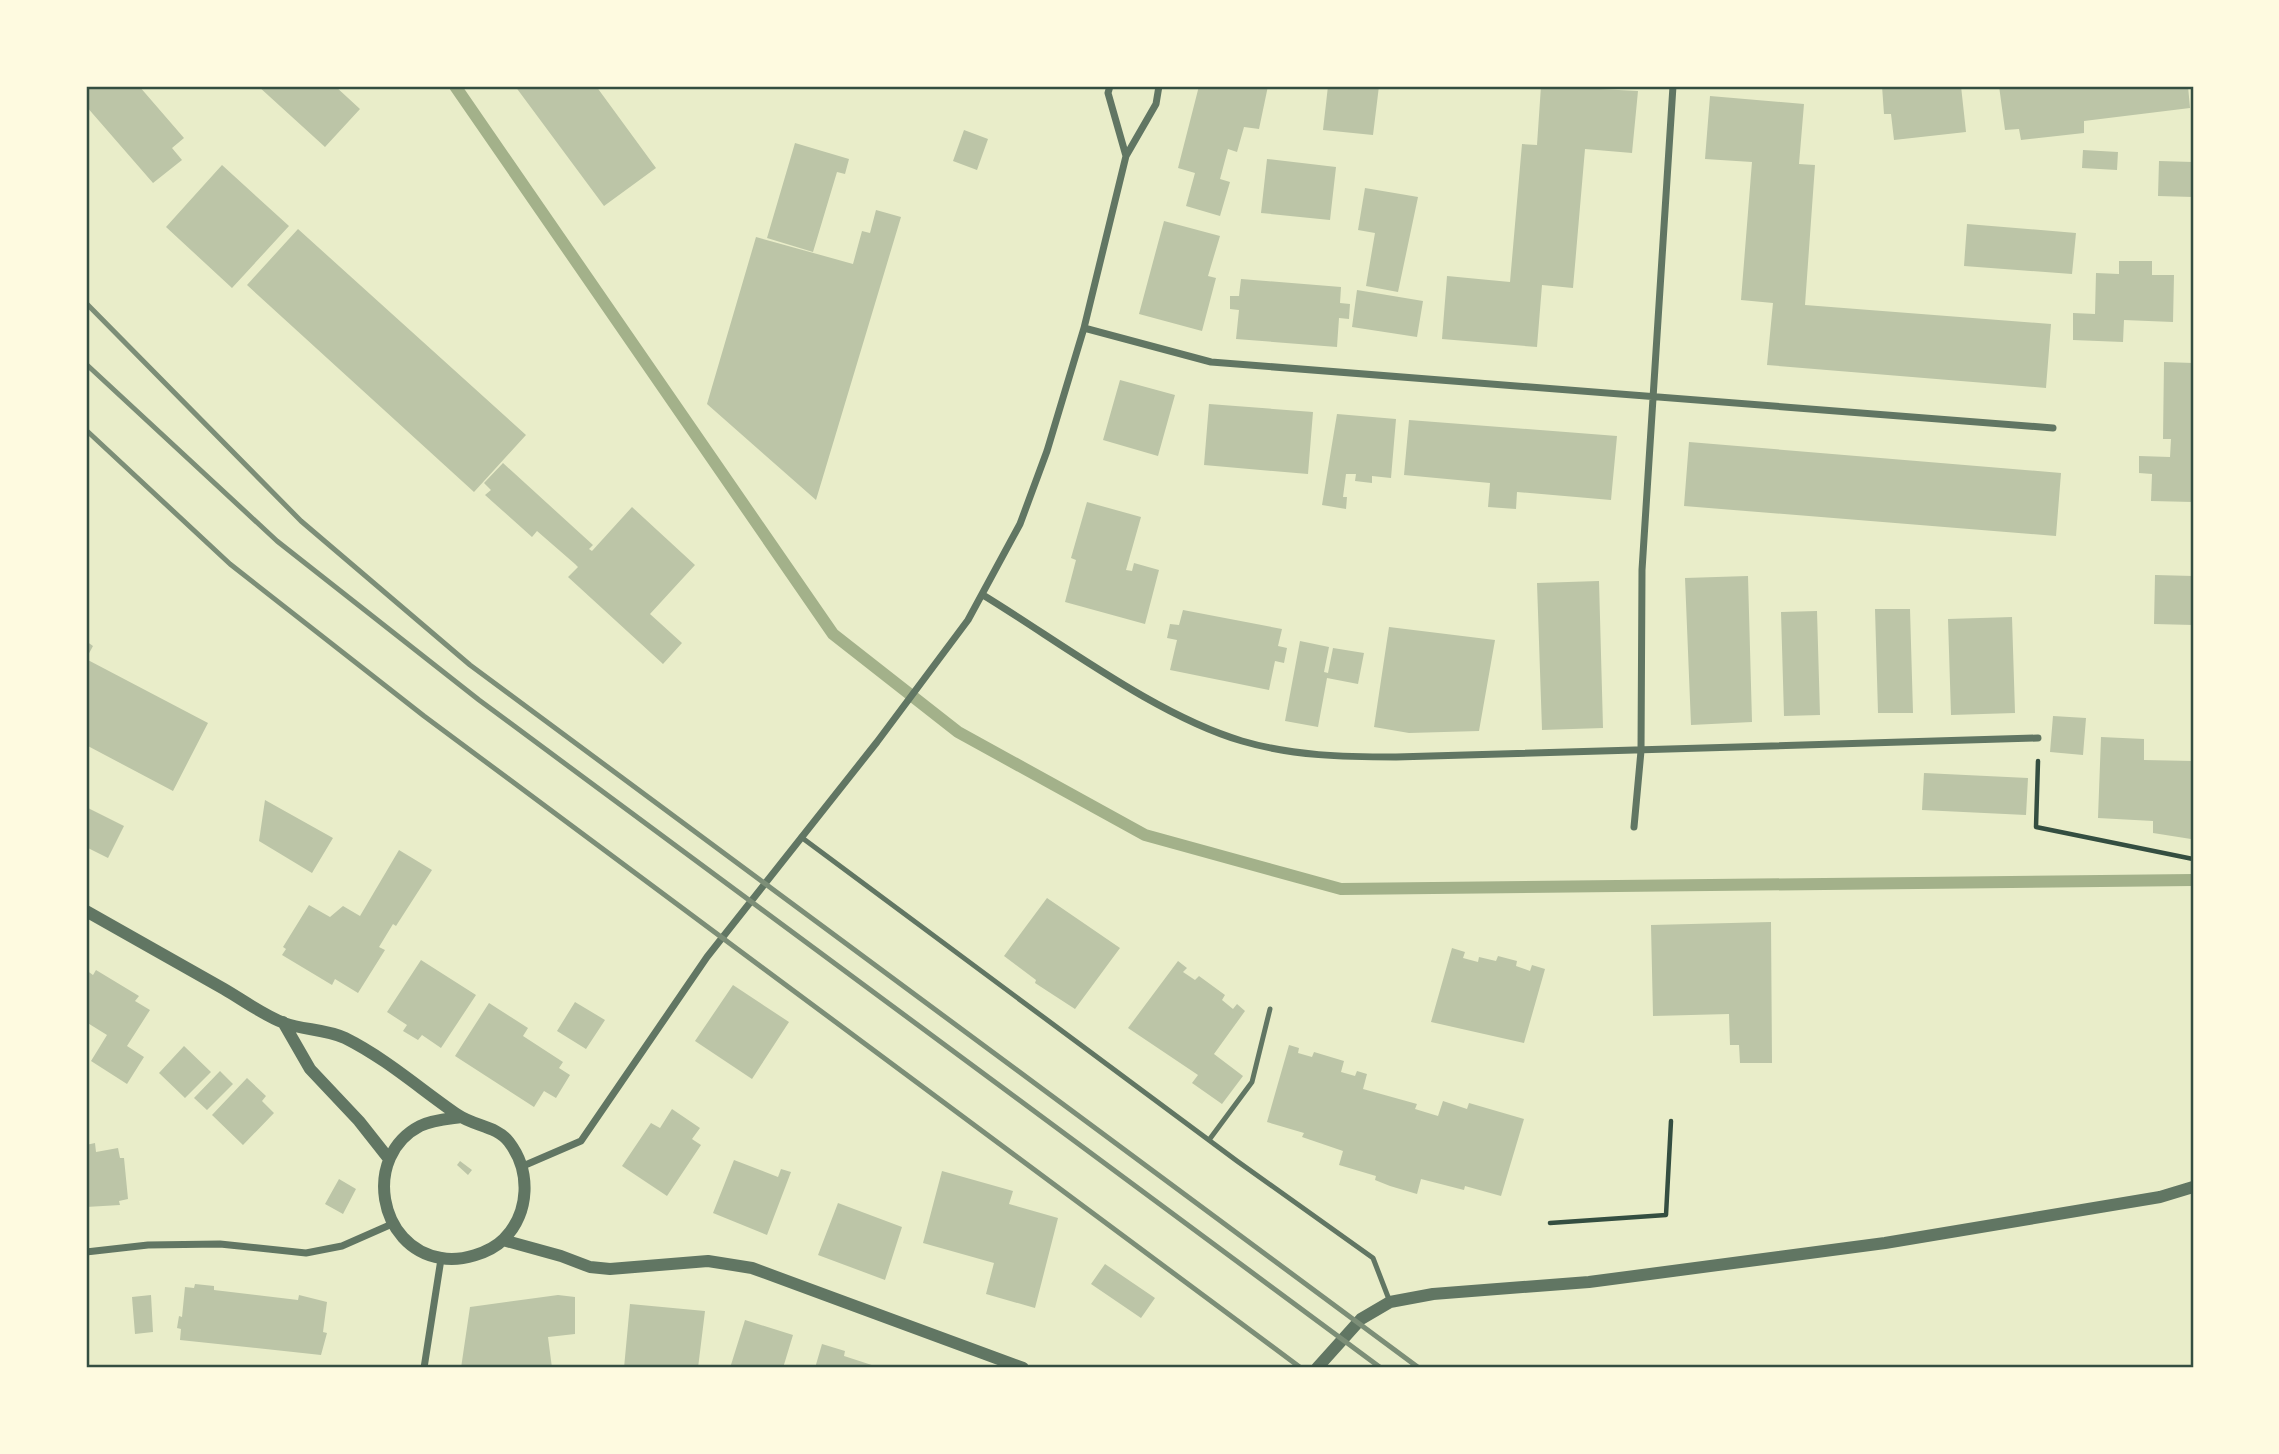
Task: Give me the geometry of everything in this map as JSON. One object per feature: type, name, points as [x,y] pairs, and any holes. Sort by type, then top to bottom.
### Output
[{"type":"street","points":[[1110,86],[1108,93],[1126,156]]},
{"type":"street","points":[[523,1166],[581,1142],[708,957],[948,651],[982,595],[1020,524],[1034,487],[1084,328],[1126,156],[1156,104],[1159,86]]},
{"type":"street","points":[[1634,827],[1641,751],[1642,570],[1673,86]]},
{"type":"street","points":[[1084,328],[1211,362],[2053,428]]},
{"type":"street","points":[[982,595],[1170,711],[1242,741],[1318,757],[1641,751],[2038,738]]},
{"type":"street","points":[[86,911],[283,1022],[342,1037],[397,1068],[461,1117],[487,1126],[508,1140],[523,1166],[525,1196],[518,1221],[503,1240],[474,1255],[441,1259],[412,1247],[392,1224],[382,1196],[388,1159],[399,1144],[418,1127],[437,1120],[461,1117]]},
{"type":"street","points":[[283,1022],[310,1069],[359,1121],[388,1159]]},
{"type":"street","points":[[1317,1368],[1361,1319],[1390,1302],[1433,1294],[1589,1282],[1885,1243],[2160,1197],[2193,1187]]},
{"type":"street","points":[[86,1252],[148,1245],[220,1244],[306,1253],[342,1246],[392,1224]]},
{"type":"street","points":[[503,1240],[590,1267],[610,1269],[708,1261],[752,1268],[1023,1368]]},
{"type":"street","points":[[424,1368],[441,1259]]},
{"type":"lane","points":[[802,837],[1209,1140],[1373,1258],[1390,1302]]},
{"type":"lane","points":[[1209,1140],[1252,1082],[1270,1009]]},
{"type":"path","points":[[2037,773],[2036,827],[2193,859]]},
{"type":"path","points":[[1550,1223],[1666,1215],[1671,1121]]},
{"type":"building","points":[[86,86],[139,86],[184,138],[172,148],[182,160],[153,183],[86,106]]},
{"type":"building","points":[[258,86],[335,86],[360,109],[325,147]]},
{"type":"building","points":[[515,86],[596,86],[656,168],[604,206]]},
{"type":"building","points":[[1199,86],[1268,86],[1259,129],[1244,127],[1237,152],[1228,149],[1220,179],[1230,182],[1220,216],[1186,206],[1195,173],[1178,168]]},
{"type":"building","points":[[1328,86],[1379,86],[1373,135],[1323,130]]},
{"type":"building","points":[[1541,86],[1638,91],[1632,153],[1585,149],[1573,288],[1542,285],[1537,347],[1442,339],[1447,276],[1510,282],[1522,144],[1537,145]]},
{"type":"building","points":[[1882,86],[1961,86],[1966,132],[1894,140],[1891,114],[1884,114]]},
{"type":"building","points":[[1999,86],[2188,86],[2190,108],[2084,121],[2084,133],[2021,140],[2019,129],[2005,130]]},
{"type":"building","points":[[1710,96],[1804,104],[1799,164],[1815,165],[1805,305],[2051,324],[2046,388],[1767,365],[1773,303],[1741,300],[1752,162],[1705,159]]},
{"type":"building","points":[[964,130],[988,139],[977,170],[953,161]]},
{"type":"building","points":[[795,143],[849,159],[845,174],[837,172],[813,252],[767,238]]},
{"type":"building","points":[[2083,150],[2118,152],[2117,170],[2082,168]]},
{"type":"building","points":[[1267,159],[1336,167],[1330,220],[1261,213]]},
{"type":"building","points":[[2159,161],[2193,162],[2193,197],[2158,196]]},
{"type":"building","points":[[222,165],[289,226],[232,288],[166,227]]},
{"type":"building","points":[[1365,188],[1418,197],[1398,292],[1366,286],[1375,233],[1358,230]]},
{"type":"building","points":[[876,210],[901,217],[816,500],[707,404],[756,237],[853,264],[862,231],[870,233]]},
{"type":"building","points":[[1164,221],[1220,236],[1208,276],[1216,278],[1202,331],[1139,314]]},
{"type":"building","points":[[1967,224],[2076,233],[2072,274],[1964,266]]},
{"type":"building","points":[[298,229],[526,435],[474,492],[247,285]]},
{"type":"building","points":[[2119,261],[2152,261],[2152,275],[2174,275],[2173,322],[2124,320],[2123,342],[2073,340],[2073,313],[2095,314],[2096,273],[2119,274]]},
{"type":"building","points":[[1241,279],[1341,287],[1340,303],[1350,304],[1349,319],[1339,318],[1337,347],[1236,339],[1239,310],[1230,309],[1230,296],[1239,296]]},
{"type":"building","points":[[1357,290],[1423,301],[1417,337],[1352,327]]},
{"type":"building","points":[[2164,362],[2193,363],[2193,502],[2151,501],[2152,474],[2139,473],[2139,456],[2170,457],[2171,439],[2163,439]]},
{"type":"building","points":[[1120,380],[1175,395],[1158,456],[1103,440]]},
{"type":"building","points":[[1209,404],[1313,412],[1308,474],[1204,465]]},
{"type":"building","points":[[1337,414],[1396,419],[1391,478],[1372,476],[1372,483],[1355,481],[1356,474],[1346,474],[1343,497],[1347,497],[1346,509],[1322,505]]},
{"type":"building","points":[[1409,420],[1617,436],[1611,500],[1517,492],[1516,509],[1488,507],[1490,483],[1404,475]]},
{"type":"building","points":[[1689,442],[2061,473],[2056,536],[1684,506]]},
{"type":"building","points":[[503,463],[593,545],[589,549],[592,551],[632,507],[695,565],[650,614],[682,643],[663,664],[568,577],[578,567],[575,564],[537,531],[532,537],[485,495],[491,490],[484,483]]},
{"type":"building","points":[[1087,502],[1141,517],[1126,570],[1132,571],[1134,563],[1159,570],[1145,624],[1065,602],[1076,560],[1071,558]]},
{"type":"building","points":[[2155,575],[2193,576],[2193,625],[2154,624]]},
{"type":"building","points":[[1748,576],[1752,722],[1691,725],[1685,578]]},
{"type":"building","points":[[1599,581],[1603,728],[1542,730],[1537,583]]},
{"type":"building","points":[[1875,609],[1910,609],[1913,713],[1878,713]]},
{"type":"building","points":[[1183,610],[1282,629],[1278,646],[1287,648],[1284,663],[1275,661],[1269,690],[1170,670],[1177,640],[1167,638],[1170,624],[1179,625]]},
{"type":"building","points":[[1817,611],[1820,715],[1784,716],[1781,612]]},
{"type":"building","points":[[2012,617],[2015,713],[1951,715],[1948,619]]},
{"type":"building","points":[[1389,627],[1495,640],[1479,731],[1409,733],[1374,727]]},
{"type":"building","points":[[86,641],[93,646],[86,659]]},
{"type":"building","points":[[1300,641],[1329,647],[1324,672],[1328,673],[1333,648],[1364,653],[1358,684],[1327,678],[1318,727],[1285,721]]},
{"type":"building","points":[[86,659],[208,723],[173,791],[86,745]]},
{"type":"building","points":[[2053,716],[2086,718],[2083,755],[2050,752]]},
{"type":"building","points":[[2101,737],[2144,739],[2144,760],[2193,761],[2191,839],[2153,833],[2153,821],[2098,818]]},
{"type":"building","points":[[1924,773],[2028,778],[2026,815],[1922,810]]},
{"type":"building","points":[[265,800],[333,838],[312,873],[259,841]]},
{"type":"building","points":[[86,807],[124,826],[108,858],[86,847]]},
{"type":"building","points":[[399,850],[432,870],[379,947],[385,950],[358,993],[335,979],[332,985],[282,955],[286,949],[283,947],[309,905],[330,917],[343,906],[360,916]]},
{"type":"building","points":[[1047,898],[1120,948],[1075,1009],[1035,983],[1036,980],[1004,956]]},
{"type":"building","points":[[1771,922],[1772,1063],[1740,1063],[1739,1045],[1730,1045],[1729,1014],[1653,1016],[1651,925]]},
{"type":"building","points":[[1452,948],[1465,952],[1463,958],[1478,962],[1479,957],[1496,961],[1498,956],[1517,961],[1516,966],[1530,971],[1532,965],[1545,969],[1524,1043],[1431,1022]]},
{"type":"building","points":[[421,960],[476,995],[441,1048],[422,1035],[418,1040],[403,1031],[407,1025],[387,1012]]},
{"type":"building","points":[[1178,961],[1187,968],[1183,972],[1195,980],[1199,976],[1225,995],[1222,1000],[1233,1009],[1237,1004],[1245,1011],[1214,1054],[1243,1076],[1222,1104],[1192,1083],[1198,1075],[1128,1028]]},
{"type":"building","points":[[86,970],[93,975],[96,970],[139,996],[135,1001],[150,1010],[127,1046],[144,1057],[127,1084],[91,1061],[107,1035],[86,1022]]},
{"type":"building","points":[[733,985],[789,1022],[752,1079],[695,1041]]},
{"type":"building","points":[[575,1002],[605,1020],[586,1049],[557,1031]]},
{"type":"building","points":[[489,1003],[528,1028],[523,1036],[563,1062],[559,1068],[570,1075],[556,1098],[544,1091],[534,1107],[455,1056]]},
{"type":"building","points":[[1289,1045],[1299,1048],[1298,1053],[1312,1057],[1314,1052],[1344,1061],[1341,1072],[1355,1076],[1357,1071],[1367,1074],[1363,1089],[1417,1104],[1415,1109],[1438,1116],[1443,1101],[1467,1109],[1469,1103],[1524,1119],[1501,1196],[1465,1186],[1464,1190],[1421,1179],[1417,1194],[1390,1186],[1375,1180],[1376,1176],[1339,1165],[1343,1151],[1302,1137],[1304,1133],[1267,1122]]},
{"type":"building","points":[[184,1046],[211,1072],[185,1098],[159,1073]]},
{"type":"building","points":[[220,1071],[233,1084],[207,1110],[194,1098]]},
{"type":"building","points":[[247,1078],[266,1096],[262,1101],[274,1113],[243,1145],[212,1115]]},
{"type":"building","points":[[672,1109],[700,1128],[692,1139],[701,1145],[667,1196],[622,1166],[651,1123],[660,1128]]},
{"type":"building","points":[[95,1143],[96,1152],[118,1148],[120,1158],[124,1158],[128,1199],[119,1201],[120,1205],[86,1207],[86,1145]]},
{"type":"building","points":[[734,1160],[778,1177],[781,1169],[791,1172],[767,1235],[713,1213]]},
{"type":"building","points":[[460,1161],[472,1170],[468,1175],[457,1165]]},
{"type":"building","points":[[942,1171],[1013,1191],[1009,1204],[1058,1218],[1035,1308],[986,1294],[994,1263],[923,1243]]},
{"type":"building","points":[[339,1179],[356,1189],[343,1214],[325,1204]]},
{"type":"building","points":[[838,1203],[902,1227],[885,1280],[818,1255]]},
{"type":"building","points":[[1105,1264],[1155,1298],[1141,1318],[1091,1284]]},
{"type":"building","points":[[195,1284],[214,1286],[214,1290],[298,1300],[299,1295],[327,1302],[323,1332],[327,1333],[321,1355],[180,1340],[181,1329],[177,1328],[179,1316],[182,1317],[185,1287],[194,1288]]},
{"type":"building","points":[[151,1295],[153,1332],[135,1334],[132,1297]]},
{"type":"building","points":[[558,1295],[575,1297],[575,1334],[548,1337],[552,1368],[461,1368],[470,1307]]},
{"type":"building","points":[[630,1304],[705,1311],[698,1368],[624,1368]]},
{"type":"building","points":[[745,1320],[793,1335],[783,1368],[730,1368]]},
{"type":"building","points":[[822,1344],[845,1351],[844,1356],[881,1368],[815,1368]]},
{"type":"waterway","points":[[455,86],[833,634],[958,732],[1145,835],[1341,889],[2193,880]]},
{"type":"railway","points":[[86,303],[301,521],[470,665],[1419,1368]]},
{"type":"railway","points":[[86,364],[277,541],[479,700],[1381,1368]]},
{"type":"railway","points":[[86,430],[230,564],[424,716],[1301,1368]]}]
